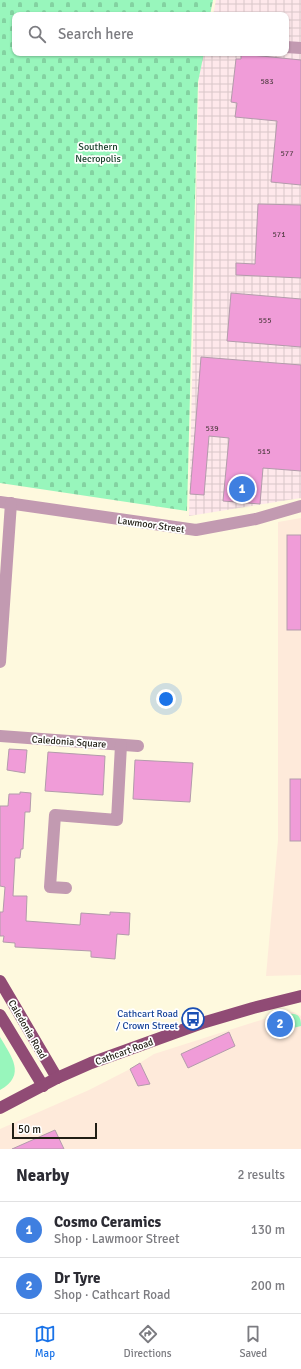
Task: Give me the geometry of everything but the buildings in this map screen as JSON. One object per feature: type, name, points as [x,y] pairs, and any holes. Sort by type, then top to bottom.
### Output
[{"type":"main road","name":"Caledonia Road","points":[[0,981],[57,1078]]},
{"type":"main road","name":"Cathcart Road","points":[[0,1108],[57,1078],[91,1063],[202,1023],[301,996]]},
{"type":"main road","name":"Caledonia Road","points":[[0,1015],[43,1086]]},
{"type":"street","points":[[289,47],[301,48]]},
{"type":"street","points":[[0,662],[6,503]]},
{"type":"street","name":"Lawmoor Street","points":[[6,503],[196,530],[256,519],[301,506]]},
{"type":"street","name":"Caledonia Square","points":[[0,736],[138,746]]},
{"type":"street","points":[[66,888],[50,887],[55,815],[117,820],[121,745]]},
{"type":"shaded area","points":[[216,0],[301,0],[301,498],[189,516],[199,76],[203,56],[289,56],[289,12],[214,12]]},
{"type":"shaded area","points":[[301,518],[301,975],[266,976],[278,840],[278,522]]},
{"type":"shaded area","points":[[286,1012],[294,1012],[301,1016],[301,1149],[0,1149],[0,1129],[89,1090],[130,1069],[154,1054]]},
{"type":"green space","name":"Southern Necropolis","points":[[0,0],[213,0],[211,12],[12,12],[12,56],[203,56],[198,82],[187,511],[0,483]]},
{"type":"green space","points":[[287,1014],[294,1014],[298,1016],[301,1026],[289,1029]]},
{"type":"green space","points":[[0,1037],[12,1058],[15,1072],[13,1078],[8,1084],[0,1090]]},
{"type":"place","name":"Cosmo Ceramics","points":[[242,489]]},
{"type":"place","name":"Cathcart Road / Crown Street","points":[[193,1019]]},
{"type":"place","name":"Dr Tyre","points":[[280,1024]]}]
